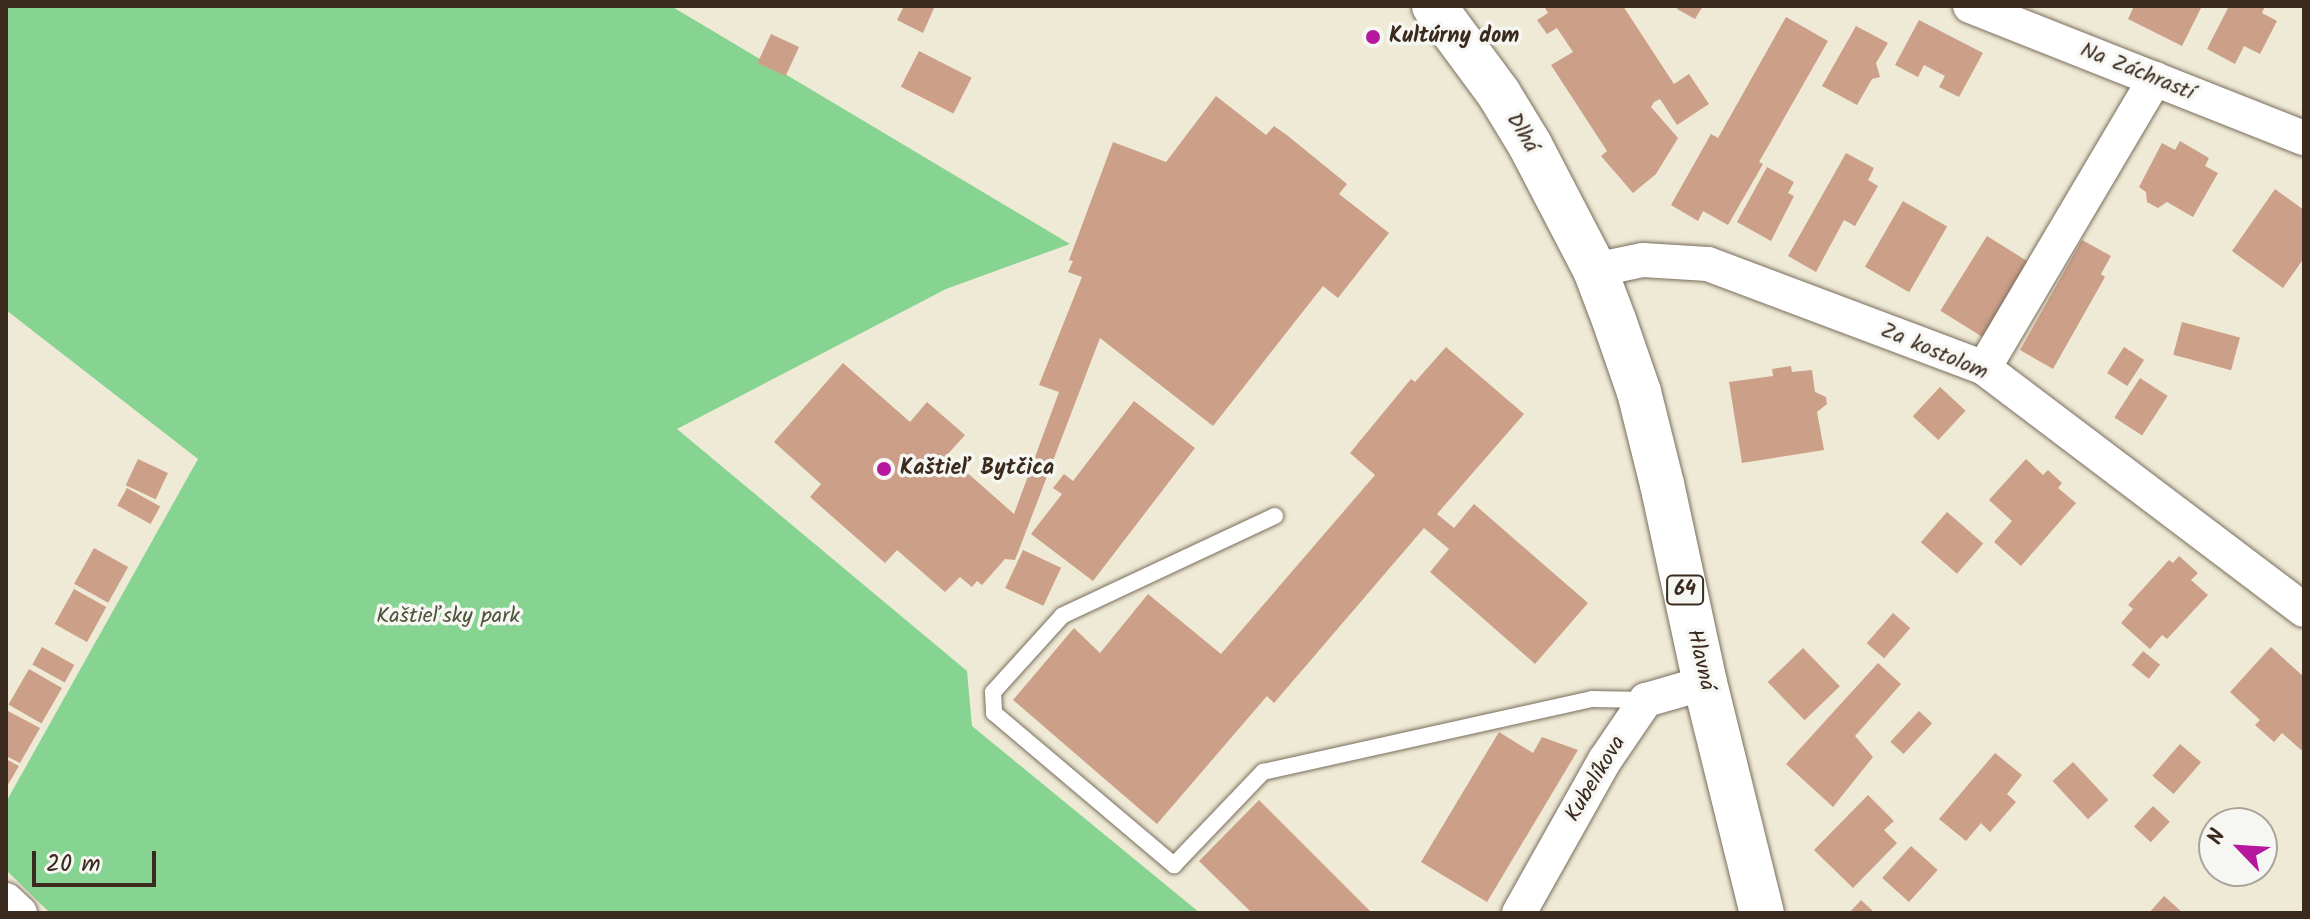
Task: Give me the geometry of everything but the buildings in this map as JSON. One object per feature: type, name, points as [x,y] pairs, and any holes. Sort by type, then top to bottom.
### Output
[{"type":"main road","name":"Dlhá","points":[[1434,6],[1499,94],[1556,192],[1595,270]]},
{"type":"main road","name":"Hlavná","points":[[1595,270],[1639,392],[1705,683],[1762,913]]},
{"type":"street","name":"Na Záchrastí","points":[[1970,6],[2304,138]]},
{"type":"street","points":[[1984,368],[2155,79]]},
{"type":"street","name":"Za kostolom","points":[[1595,270],[1643,260],[1708,264],[1984,368],[2304,610]]},
{"type":"street","points":[[1646,700],[1705,683]]},
{"type":"street","name":"Kubelíkova","points":[[1519,913],[1605,760],[1646,700]]},
{"type":"street","points":[[6,900],[20,913]]},
{"type":"lane","points":[[1275,516],[1062,616],[993,692],[994,713],[1174,865],[1263,772],[1592,699],[1646,700]]},
{"type":"green space","name":"Kaštieľsky park","points":[[6,6],[671,6],[1070,244],[946,289],[677,429],[967,671],[972,726],[1200,913],[50,913],[6,870],[6,802],[198,459],[6,310]]},
{"type":"place","name":"Kultúrny dom","points":[[1373,37]]},
{"type":"place","name":"Kaštieľ Bytčica","points":[[884,469]]}]
